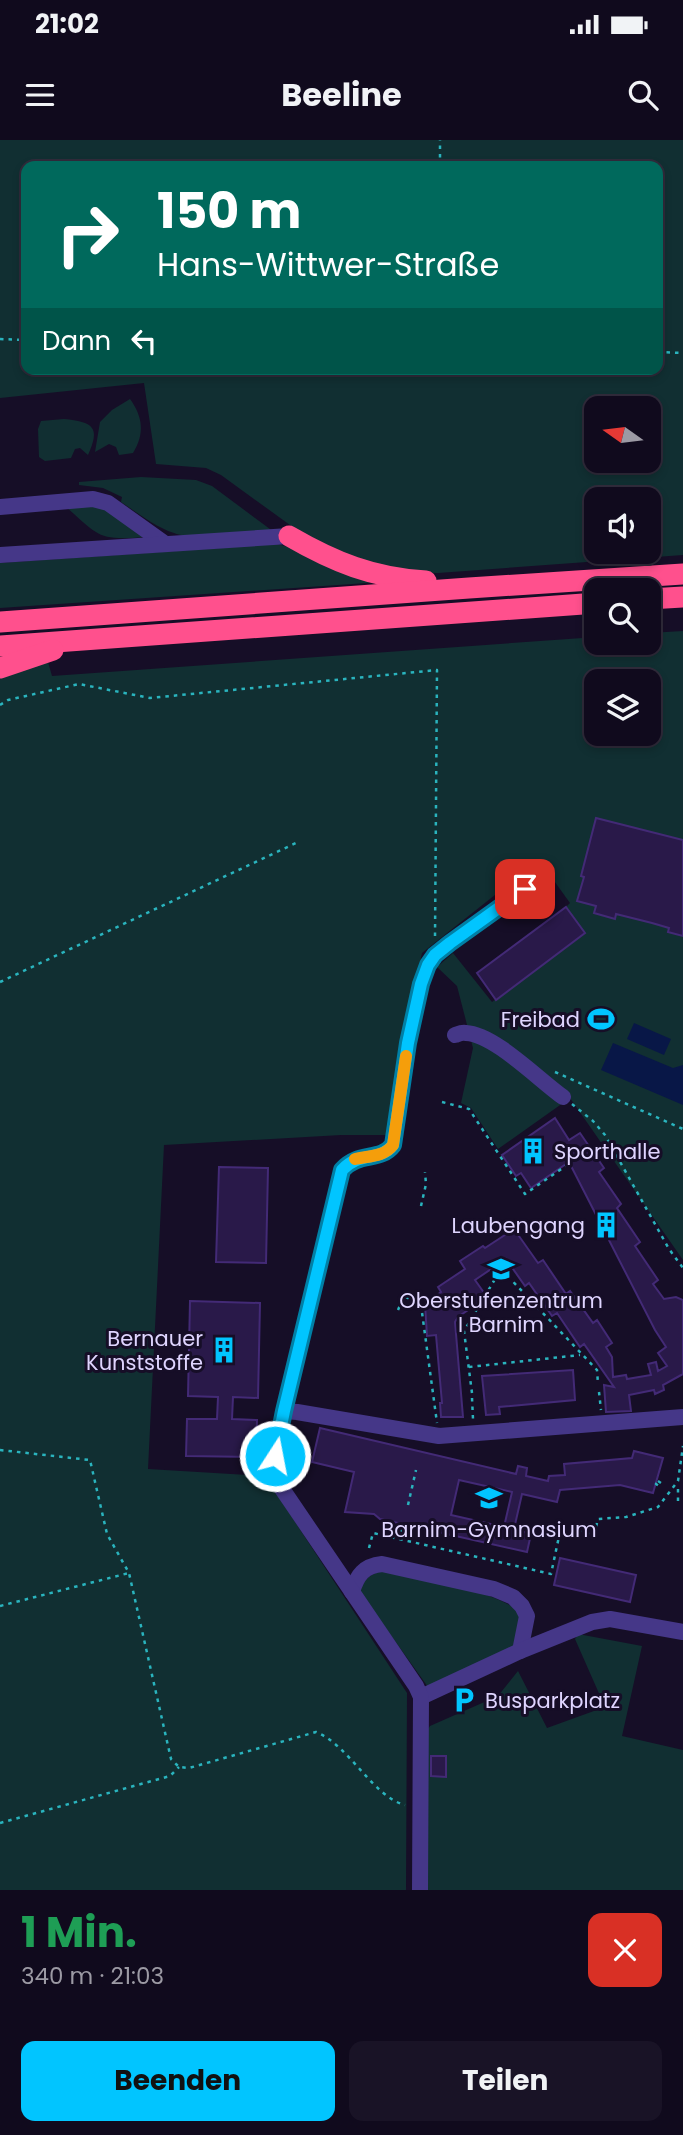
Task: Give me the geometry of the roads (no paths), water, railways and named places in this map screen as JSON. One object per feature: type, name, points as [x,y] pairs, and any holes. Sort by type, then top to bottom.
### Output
[{"type":"highway","points":[[289,536],[327,557],[364,571],[407,579],[451,581],[469,588]]},
{"type":"highway","points":[[0,622],[683,574]]},
{"type":"highway","points":[[661,598],[683,597]]},
{"type":"highway","points":[[0,646],[584,604]]},
{"type":"highway","points":[[0,668],[85,640]]},
{"type":"street","points":[[0,507],[93,499],[108,503],[164,543]]},
{"type":"street","points":[[0,555],[289,536]]},
{"type":"street","points":[[420,1890],[421,1697],[272,1474],[284,1411],[342,1170],[354,1160],[382,1154],[393,1145],[408,1043],[428,965],[435,955],[525,889]]},
{"type":"street","points":[[455,1035],[466,1032],[485,1038],[563,1097]]},
{"type":"street","points":[[284,1411],[439,1436],[640,1420],[681,1413]]},
{"type":"street","points":[[352,1592],[360,1574],[373,1565],[382,1564],[494,1589],[513,1597],[527,1616],[520,1651]]},
{"type":"street","points":[[421,1697],[520,1651],[592,1622],[610,1619],[683,1632]]},
{"type":"water","points":[[634,1023],[671,1039],[664,1055],[627,1039]]},
{"type":"water","points":[[613,1043],[673,1068],[683,1065],[683,1105],[601,1070]]},
{"type":"place","name":"Freibad","points":[[601,1019]]},
{"type":"place","name":"Sporthalle","points":[[533,1151]]},
{"type":"place","name":"Laubengang","points":[[606,1225]]},
{"type":"place","name":"Oberstufenzentrum I Barnim","points":[[501,1269]]},
{"type":"place","name":"Bernauer Kunststoffe","points":[[224,1350]]},
{"type":"place","name":"Barnim-Gymnasium","points":[[489,1498]]},
{"type":"place","name":"Busparkplatz","points":[[464,1700]]}]
